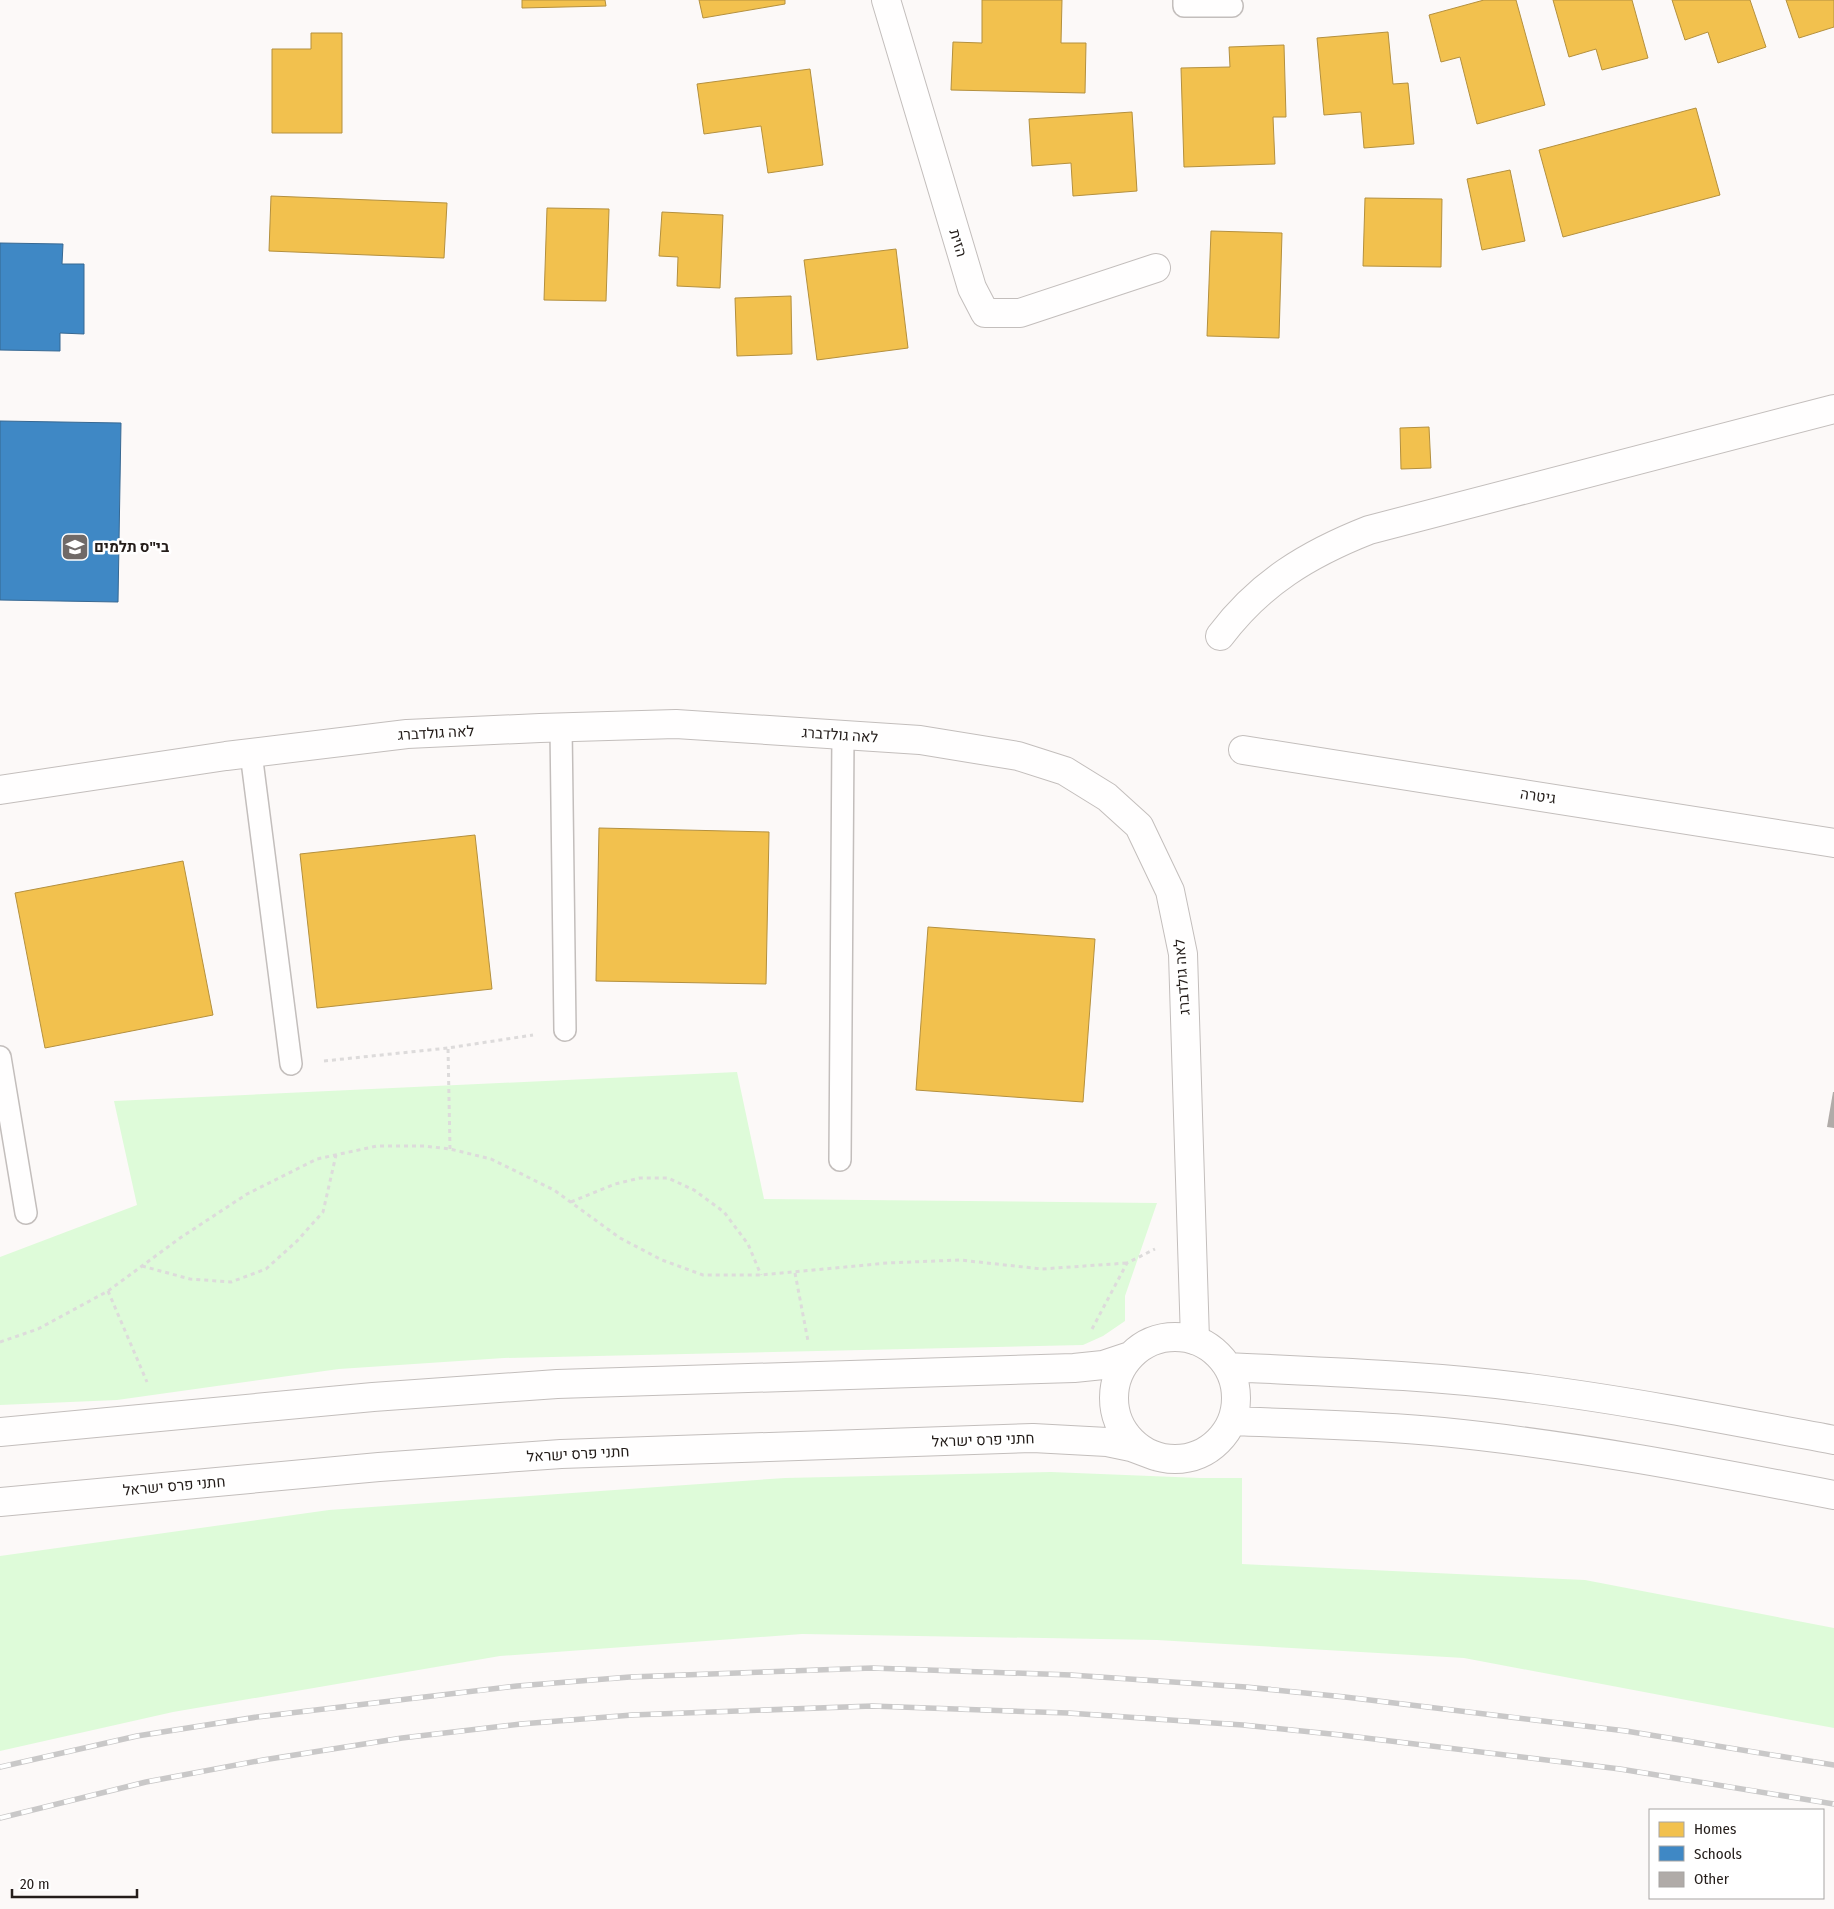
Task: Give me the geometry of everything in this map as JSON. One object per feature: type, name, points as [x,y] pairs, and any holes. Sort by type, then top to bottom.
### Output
[{"type":"main road","name":"הזית","points":[[886,0],[972,288],[985,313],[1020,313],[1156,268]]},
{"type":"main road","points":[[1220,636],[1233,618],[1279,576],[1319,551],[1369,530],[1834,409]]},
{"type":"main road","name":"לאה גולדברג","points":[[0,790],[251,753],[406,734],[676,724],[920,740],[1018,756],[1066,772],[1107,797],[1139,826],[1170,891],[1183,954],[1196,1340]]},
{"type":"main road","name":"גיטרה","points":[[1243,750],[1834,843]]},
{"type":"main road","points":[[0,1432],[373,1397],[557,1384],[1074,1368],[1103,1365],[1130,1356],[1148,1343],[1168,1337],[1196,1340],[1214,1351],[1228,1367],[1236,1387],[1236,1408],[1229,1428],[1216,1444],[1197,1456],[1176,1460],[1155,1456],[1136,1446],[1123,1430],[1114,1410],[1114,1388],[1119,1374],[1130,1356]]},
{"type":"main road","points":[[1228,1367],[1422,1376],[1528,1388],[1636,1404],[1834,1440]]},
{"type":"main road","points":[[1232,1421],[1409,1429],[1515,1440],[1657,1462],[1834,1494]]},
{"type":"main road","name":"חתני פרס ישראל","points":[[0,1502],[379,1467],[561,1454],[1033,1438],[1107,1442],[1131,1446],[1155,1456]]},
{"type":"lane","points":[[1184,0],[1184,6],[1232,6]]},
{"type":"lane","points":[[561,727],[565,1030]]},
{"type":"lane","points":[[840,1160],[843,736]]},
{"type":"lane","points":[[251,753],[291,1064]]},
{"type":"lane","points":[[0,1057],[26,1213]]},
{"type":"path","points":[[291,1064],[448,1048],[565,1030]]},
{"type":"path","points":[[448,1048],[450,1149]]},
{"type":"path","points":[[0,1342],[38,1329],[108,1291],[247,1194],[317,1159],[377,1146],[424,1146],[450,1149],[491,1159],[554,1190],[620,1238],[662,1260],[703,1275],[760,1275],[887,1263],[951,1260],[1042,1269],[1127,1263],[1192,1232]]},
{"type":"path","points":[[142,1266],[190,1279],[231,1282],[266,1269],[297,1241],[323,1212],[336,1155]]},
{"type":"path","points":[[571,1202],[623,1182],[640,1178],[668,1178],[694,1190],[724,1212],[748,1244],[760,1275]]},
{"type":"path","points":[[1074,1368],[1093,1326],[1127,1263]]},
{"type":"path","points":[[795,1272],[814,1375]]},
{"type":"path","points":[[108,1291],[162,1417]]},
{"type":"green space","points":[[737,1072],[764,1199],[1157,1203],[1125,1296],[1125,1321],[1103,1336],[1083,1345],[504,1358],[339,1369],[117,1400],[0,1405],[0,1257],[137,1205],[114,1101]]},
{"type":"green space","points":[[1051,1472],[1242,1478],[1242,1564],[1585,1580],[1834,1628],[1834,1728],[1464,1658],[1157,1640],[802,1634],[500,1656],[173,1712],[0,1751],[0,1556],[329,1510],[785,1478]]},
{"type":"building: Homes","points":[[522,0],[605,0],[606,6],[522,8]]},
{"type":"building: Homes","points":[[699,0],[785,0],[785,4],[703,18]]},
{"type":"building: Homes","points":[[982,0],[1062,0],[1061,43],[1086,43],[1085,93],[951,90],[953,42],[982,43]]},
{"type":"building: Homes","points":[[1484,0],[1516,0],[1545,105],[1477,124],[1460,57],[1441,62],[1429,15]]},
{"type":"building: Homes","points":[[1553,0],[1632,0],[1648,58],[1602,70],[1596,49],[1569,57]]},
{"type":"building: Homes","points":[[1672,0],[1750,0],[1766,47],[1718,63],[1708,32],[1685,40]]},
{"type":"building: Homes","points":[[1786,0],[1834,0],[1834,27],[1799,38]]},
{"type":"building: Homes","points":[[1388,32],[1393,84],[1408,83],[1414,144],[1364,148],[1361,112],[1324,115],[1317,38]]},
{"type":"building: Homes","points":[[311,33],[342,33],[342,133],[272,133],[272,49],[311,49]]},
{"type":"building: Homes","points":[[1284,45],[1286,117],[1273,117],[1275,164],[1184,167],[1181,68],[1230,67],[1229,47]]},
{"type":"building: Homes","points":[[810,69],[823,165],[768,173],[761,126],[704,134],[697,84]]},
{"type":"building: Homes","points":[[1696,108],[1720,195],[1563,237],[1539,150]]},
{"type":"building: Homes","points":[[1132,112],[1137,191],[1073,196],[1071,163],[1032,166],[1029,119]]},
{"type":"building: Homes","points":[[1510,170],[1525,241],[1482,250],[1467,179]]},
{"type":"building: Homes","points":[[271,196],[447,203],[444,258],[269,251]]},
{"type":"building: Homes","points":[[1365,198],[1442,199],[1441,267],[1363,266]]},
{"type":"building: Homes","points":[[547,208],[609,209],[606,301],[544,300]]},
{"type":"building: Homes","points":[[662,212],[723,215],[720,288],[677,286],[678,257],[659,256]]},
{"type":"building: Homes","points":[[1211,231],[1282,233],[1279,338],[1207,336]]},
{"type":"building: Homes","points":[[896,249],[908,348],[817,360],[804,260]]},
{"type":"building: Homes","points":[[791,296],[792,354],[737,356],[735,298]]},
{"type":"building: Homes","points":[[1429,427],[1431,468],[1401,469],[1400,428]]},
{"type":"building: Homes","points":[[599,828],[769,832],[766,984],[596,981]]},
{"type":"building: Homes","points":[[475,835],[492,989],[317,1008],[300,854]]},
{"type":"building: Homes","points":[[183,861],[213,1015],[45,1048],[15,893]]},
{"type":"building: Homes","points":[[928,927],[1095,939],[1083,1102],[916,1090]]},
{"type":"building: Schools","points":[[0,243],[63,244],[62,264],[84,264],[84,334],[60,333],[60,351],[0,350]]},
{"type":"building: Schools","points":[[0,421],[121,423],[118,602],[0,600]]},
{"type":"building: Other","points":[[1834,1092],[1834,1128],[1827,1127]]},
{"type":"railway","points":[[0,1767],[137,1736],[257,1717],[517,1686],[630,1677],[872,1668],[1071,1675],[1246,1687],[1626,1731],[1834,1765]]},
{"type":"railway","points":[[0,1818],[146,1782],[263,1760],[402,1738],[521,1724],[632,1715],[872,1706],[1068,1713],[1243,1725],[1620,1769],[1834,1804]]},
{"type":"place","name":"בי\"ס תלמים","points":[[75,547]]}]
